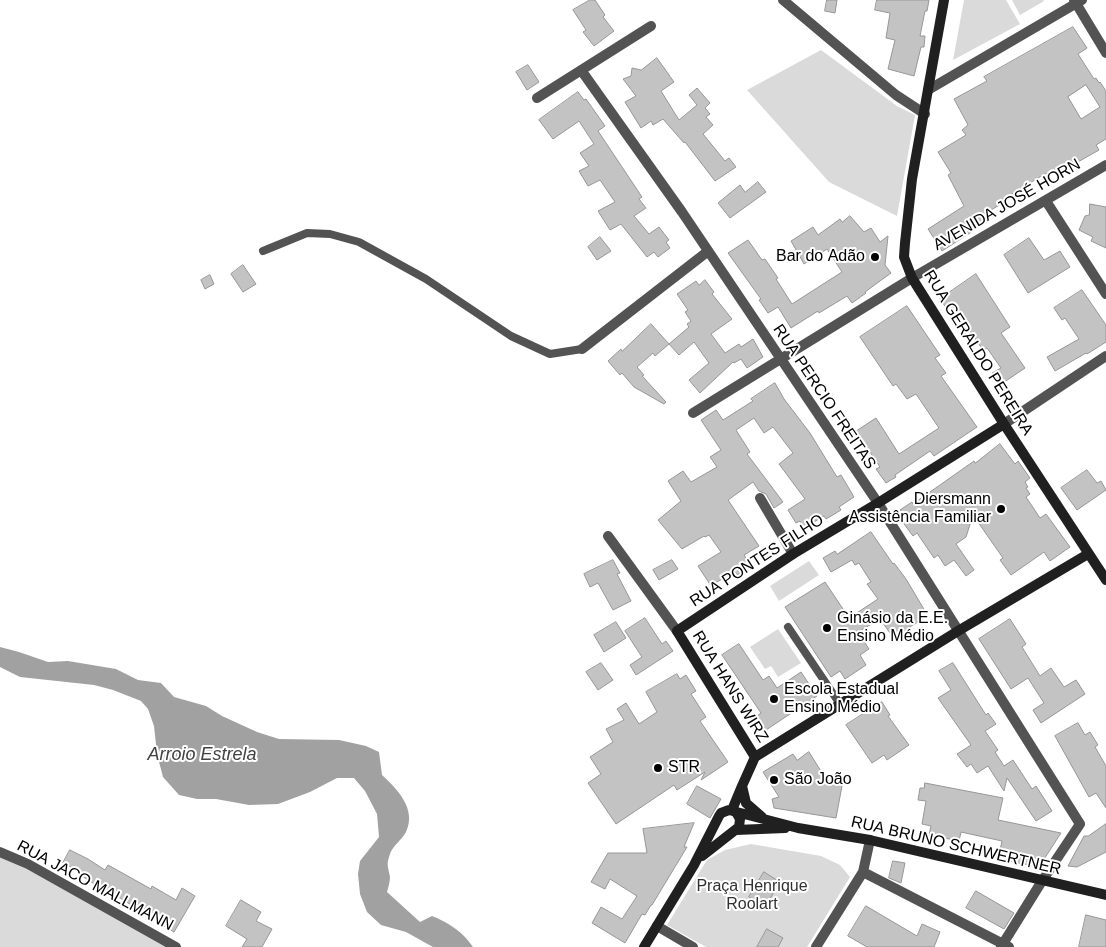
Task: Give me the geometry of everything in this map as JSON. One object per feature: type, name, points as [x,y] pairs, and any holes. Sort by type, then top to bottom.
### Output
[{"type":"main road","name":"RUA GERALDO PEREIRA","points":[[944,0],[912,179],[904,257],[912,278],[1004,424],[1106,580]]},
{"type":"main road","name":"RUA PONTES FILHO","points":[[677,631],[793,554],[1004,424]]},
{"type":"main road","points":[[734,811],[742,786],[756,757],[958,631],[1088,554]]},
{"type":"main road","name":"RUA HANS WIRZ","points":[[677,631],[756,757]]},
{"type":"main road","points":[[742,786],[746,804],[762,818]]},
{"type":"main road","points":[[644,947],[694,865],[719,816],[724,811],[734,811]]},
{"type":"main road","points":[[694,865],[705,853],[739,827],[740,819],[734,811]]},
{"type":"main road","name":"RUA BRUNO SCHWERTNER","points":[[734,811],[798,828],[870,840],[1106,895]]},
{"type":"main road","points":[[719,816],[718,822],[722,829],[725,831],[735,831]]},
{"type":"main road","name":"RUA BRUNO SCHWERTNER","points":[[735,831],[798,828]]},
{"type":"street","points":[[783,0],[896,95],[925,114]]},
{"type":"street","points":[[928,90],[1077,1],[1106,53]]},
{"type":"street","points":[[537,98],[651,26]]},
{"type":"street","name":"RUA PERCIO FREITAS","points":[[581,70],[682,212],[707,252],[878,503],[1080,824],[1042,881]]},
{"type":"street","name":"AVENIDA JOSÉ HORN","points":[[693,413],[912,278],[1106,165]]},
{"type":"street","points":[[1046,201],[1106,294]]},
{"type":"street","points":[[582,349],[707,252]]},
{"type":"street","name":"RUA PONTES FILHO","points":[[1004,424],[1106,356]]},
{"type":"street","points":[[760,498],[793,554]]},
{"type":"street","name":"RUA HANS WIRZ","points":[[608,536],[677,631]]},
{"type":"street","points":[[816,947],[863,872],[870,840]]},
{"type":"street","name":"RUA JACO MALLMANN","points":[[0,852],[28,864],[176,947]]},
{"type":"street","points":[[863,872],[1004,946],[1042,881]]},
{"type":"street","points":[[657,926],[693,947]]},
{"type":"lane","points":[[263,251],[307,233],[330,234],[359,242],[426,278],[511,336],[550,354],[582,349]]},
{"type":"lane","points":[[788,627],[840,704]]},
{"type":"green space","points":[[964,0],[1006,0],[1020,24],[953,60]]},
{"type":"green space","points":[[1012,0],[1043,0],[1044,1],[1020,15]]},
{"type":"green space","points":[[821,50],[897,106],[915,115],[897,216],[829,182],[747,90]]},
{"type":"green space","points":[[809,561],[819,575],[779,601],[770,586]]},
{"type":"green space","points":[[778,629],[801,663],[778,677],[771,666],[765,669],[750,647]]},
{"type":"green space","name":"Praça Henrique Roolart","points":[[751,844],[821,856],[840,865],[850,877],[807,947],[706,947],[667,925],[707,860],[725,850]]},
{"type":"green space","points":[[0,853],[174,947],[0,947]]},
{"type":"water","name":"Arroio Estrela","points":[[0,647],[48,662],[68,661],[116,669],[138,680],[161,683],[174,697],[206,706],[222,716],[257,732],[279,739],[339,740],[366,746],[379,752],[382,775],[404,800],[409,815],[409,824],[406,832],[391,851],[389,858],[390,879],[387,892],[420,922],[432,916],[438,918],[460,933],[473,947],[433,947],[406,932],[381,925],[367,912],[360,894],[358,874],[360,861],[379,837],[377,814],[365,791],[354,778],[337,778],[310,792],[278,804],[249,805],[179,795],[163,777],[157,754],[154,726],[148,709],[141,701],[94,685],[20,677],[0,667]]},
{"type":"building","points":[[590,0],[595,0],[605,15],[603,17],[614,31],[594,46],[583,32],[586,30],[573,10]]},
{"type":"building","points":[[827,0],[837,0],[835,13],[825,11]]},
{"type":"building","points":[[877,0],[929,0],[920,36],[925,36],[924,47],[921,47],[914,76],[888,69],[895,40],[886,38],[890,13],[875,10]]},
{"type":"building","points":[[1073,27],[1087,48],[1078,54],[1094,79],[1096,78],[1100,82],[1106,91],[1106,139],[1096,145],[1099,150],[1062,171],[1060,168],[1043,175],[999,202],[1001,204],[983,215],[987,222],[942,251],[928,229],[964,206],[948,175],[951,173],[938,152],[966,135],[962,130],[968,125],[954,99],[987,81],[984,77]],"holes":[[[1086,85],[1100,107],[1081,119],[1068,97]]]},
{"type":"building","points":[[657,58],[674,82],[661,91],[679,120],[697,105],[689,95],[697,88],[710,103],[705,108],[710,114],[706,117],[713,125],[703,134],[725,161],[729,158],[736,167],[715,181],[685,142],[663,119],[653,125],[651,121],[641,128],[625,102],[636,96],[623,79],[631,76],[632,68],[641,70]]},
{"type":"building","points":[[528,65],[539,82],[527,90],[516,72]]},
{"type":"building","points":[[578,92],[584,100],[586,99],[605,126],[598,131],[642,197],[639,199],[646,208],[634,216],[649,234],[659,227],[669,240],[666,242],[670,248],[658,257],[654,252],[647,257],[621,224],[610,230],[598,211],[615,202],[600,180],[588,186],[579,171],[589,166],[580,153],[594,144],[579,121],[553,139],[539,120]]},
{"type":"building","points":[[758,182],[766,192],[730,218],[718,203],[740,185],[745,192]]},
{"type":"building","points":[[1090,204],[1106,207],[1106,248],[1091,241],[1093,237],[1079,230],[1085,216],[1089,215]]},
{"type":"building","points":[[850,216],[864,232],[871,228],[880,242],[888,236],[885,265],[891,273],[852,303],[847,296],[791,328],[778,307],[768,313],[759,300],[761,299],[728,253],[748,240],[762,260],[765,259],[792,304],[842,272],[827,249],[804,264],[791,241],[813,227],[818,235],[840,219],[842,222]]},
{"type":"building","points":[[600,237],[611,251],[597,260],[588,247]]},
{"type":"building","points":[[1029,238],[1044,260],[1060,251],[1070,267],[1028,293],[1004,255]]},
{"type":"building","points":[[243,265],[256,284],[243,292],[231,274]]},
{"type":"building","points":[[976,274],[1010,327],[1001,333],[1025,368],[1000,385],[992,373],[1001,368],[987,348],[983,350],[970,331],[965,335],[940,299]]},
{"type":"building","points":[[210,275],[214,284],[205,289],[201,280]]},
{"type":"building","points":[[705,280],[714,292],[712,294],[732,319],[711,334],[725,353],[739,344],[741,347],[753,339],[763,357],[747,368],[741,359],[733,362],[700,393],[689,380],[709,363],[694,342],[679,355],[669,344],[689,327],[687,324],[691,321],[685,312],[688,310],[677,294],[696,281],[699,285]]},
{"type":"building","points":[[1082,290],[1106,325],[1106,342],[1055,371],[1047,357],[1079,339],[1065,318],[1062,320],[1054,308]]},
{"type":"building","points":[[907,306],[940,355],[935,358],[946,373],[941,376],[977,427],[934,456],[930,451],[886,483],[876,469],[880,467],[862,440],[859,442],[853,433],[876,418],[899,454],[939,428],[916,394],[907,399],[896,384],[893,386],[860,337]]},
{"type":"building","points":[[651,324],[669,344],[655,356],[653,353],[637,367],[644,375],[642,376],[666,402],[664,404],[634,387],[608,361],[621,349],[622,351]]},
{"type":"building","points":[[775,383],[784,399],[810,433],[837,477],[841,475],[854,497],[839,507],[841,510],[826,519],[824,516],[804,528],[800,521],[796,523],[788,510],[805,499],[779,464],[793,453],[773,427],[764,433],[754,418],[736,430],[750,452],[747,454],[783,502],[774,508],[766,494],[759,491],[753,482],[728,500],[759,546],[744,555],[752,567],[737,575],[734,571],[711,586],[698,566],[721,552],[709,535],[682,549],[658,520],[681,501],[668,481],[683,471],[691,482],[717,467],[710,457],[721,450],[701,420],[716,410],[723,420],[753,401],[751,399]]},
{"type":"building","points":[[1000,444],[1015,464],[1018,461],[1030,478],[1025,482],[1030,494],[1026,497],[1040,518],[1046,514],[1070,547],[1050,561],[1044,552],[1011,575],[1000,560],[1003,558],[973,515],[966,537],[956,544],[974,570],[966,576],[954,560],[945,566],[938,555],[934,558],[917,533],[913,536],[901,520],[905,517],[900,510],[912,502],[913,504]]},
{"type":"building","points":[[1087,470],[1097,483],[1101,481],[1106,490],[1077,510],[1061,488]]},
{"type":"building","points":[[871,532],[906,579],[928,616],[908,628],[910,630],[895,640],[880,619],[858,632],[869,649],[860,655],[866,665],[845,679],[840,671],[831,677],[785,607],[825,582],[849,618],[878,599],[867,584],[871,582],[859,563],[855,565],[852,560],[831,572],[823,558],[835,551],[837,554]]},
{"type":"building","points":[[613,560],[620,573],[617,574],[631,601],[613,610],[598,583],[590,587],[584,574]]},
{"type":"building","points":[[672,560],[678,569],[659,580],[653,570]]},
{"type":"building","points":[[645,618],[662,644],[666,641],[673,651],[636,675],[630,665],[642,657],[625,631]]},
{"type":"building","points":[[1010,619],[1026,644],[1022,647],[1040,676],[1051,668],[1064,687],[1076,680],[1085,694],[1041,723],[1033,710],[1044,703],[1028,678],[1011,689],[979,639]]},
{"type":"building","points":[[616,622],[626,638],[604,652],[594,635]]},
{"type":"building","points":[[739,644],[763,680],[769,676],[777,688],[801,672],[817,696],[766,730],[757,716],[761,713],[722,655]]},
{"type":"building","points":[[601,663],[613,680],[598,690],[586,672]]},
{"type":"building","points":[[953,663],[986,715],[988,713],[996,724],[985,731],[998,750],[995,752],[1004,766],[1013,760],[1032,789],[1036,786],[1052,811],[1036,821],[1007,778],[1004,791],[988,766],[977,773],[971,764],[967,767],[957,754],[971,745],[938,698],[951,690],[939,671]]},
{"type":"building","name":"STR","points":[[677,674],[680,679],[686,675],[696,691],[691,694],[706,717],[700,721],[728,762],[701,780],[705,772],[677,790],[674,785],[616,824],[588,783],[601,774],[590,757],[613,742],[606,729],[624,720],[617,709],[626,703],[639,724],[657,712],[646,692]]},
{"type":"building","points":[[882,702],[890,715],[888,716],[909,745],[887,760],[884,755],[872,763],[846,725]]},
{"type":"building","points":[[1078,723],[1085,735],[1090,732],[1098,745],[1095,747],[1106,766],[1106,808],[1096,793],[1089,797],[1055,736]]},
{"type":"building","points":[[809,752],[829,784],[837,782],[842,786],[836,818],[774,808],[772,799],[779,797],[763,772],[793,754],[797,760]]},
{"type":"building","points":[[925,783],[1003,798],[998,820],[1061,833],[1039,867],[998,859],[1002,841],[961,832],[959,841],[929,835],[931,826],[922,824],[926,801],[918,800],[920,788],[924,788]]},
{"type":"building","points":[[697,786],[721,799],[710,818],[687,804]]},
{"type":"building","points":[[694,823],[684,847],[687,847],[652,905],[645,915],[642,914],[625,943],[592,923],[601,907],[622,919],[637,896],[610,879],[605,889],[591,882],[608,853],[647,853],[643,829]]},
{"type":"building","points":[[1106,824],[1106,852],[1077,867],[1068,866],[1084,836],[1088,836]]},
{"type":"building","points":[[70,850],[105,870],[108,865],[151,889],[152,886],[176,900],[182,888],[195,896],[174,932],[157,922],[160,917],[134,903],[133,906],[112,893],[111,895],[79,874],[80,872],[63,863]]},
{"type":"building","points":[[893,861],[905,863],[901,883],[889,878]]},
{"type":"building","points":[[764,872],[780,882],[765,907],[749,897]]},
{"type":"building","points":[[976,891],[1014,913],[1004,929],[966,908]]},
{"type":"building","points":[[241,900],[261,912],[256,921],[272,929],[262,947],[242,947],[247,939],[226,926]]},
{"type":"building","points":[[866,906],[917,936],[922,924],[940,932],[934,947],[867,947],[848,936]]},
{"type":"building","points":[[1086,915],[1106,920],[1106,947],[1079,947]]},
{"type":"building","points":[[767,929],[783,938],[778,947],[757,947]]},
{"type":"place","name":"Bar do Adão","points":[[875,257]]},
{"type":"place","name":"Diersmann Assistência Familiar","points":[[1001,509]]},
{"type":"place","name":"Ginásio da E.E. Ensino Médio","points":[[827,628]]},
{"type":"place","name":"Escola Estadual Ensino Médio","points":[[774,699]]},
{"type":"place","name":"STR","points":[[658,768]]},
{"type":"place","name":"São João","points":[[774,780]]}]
